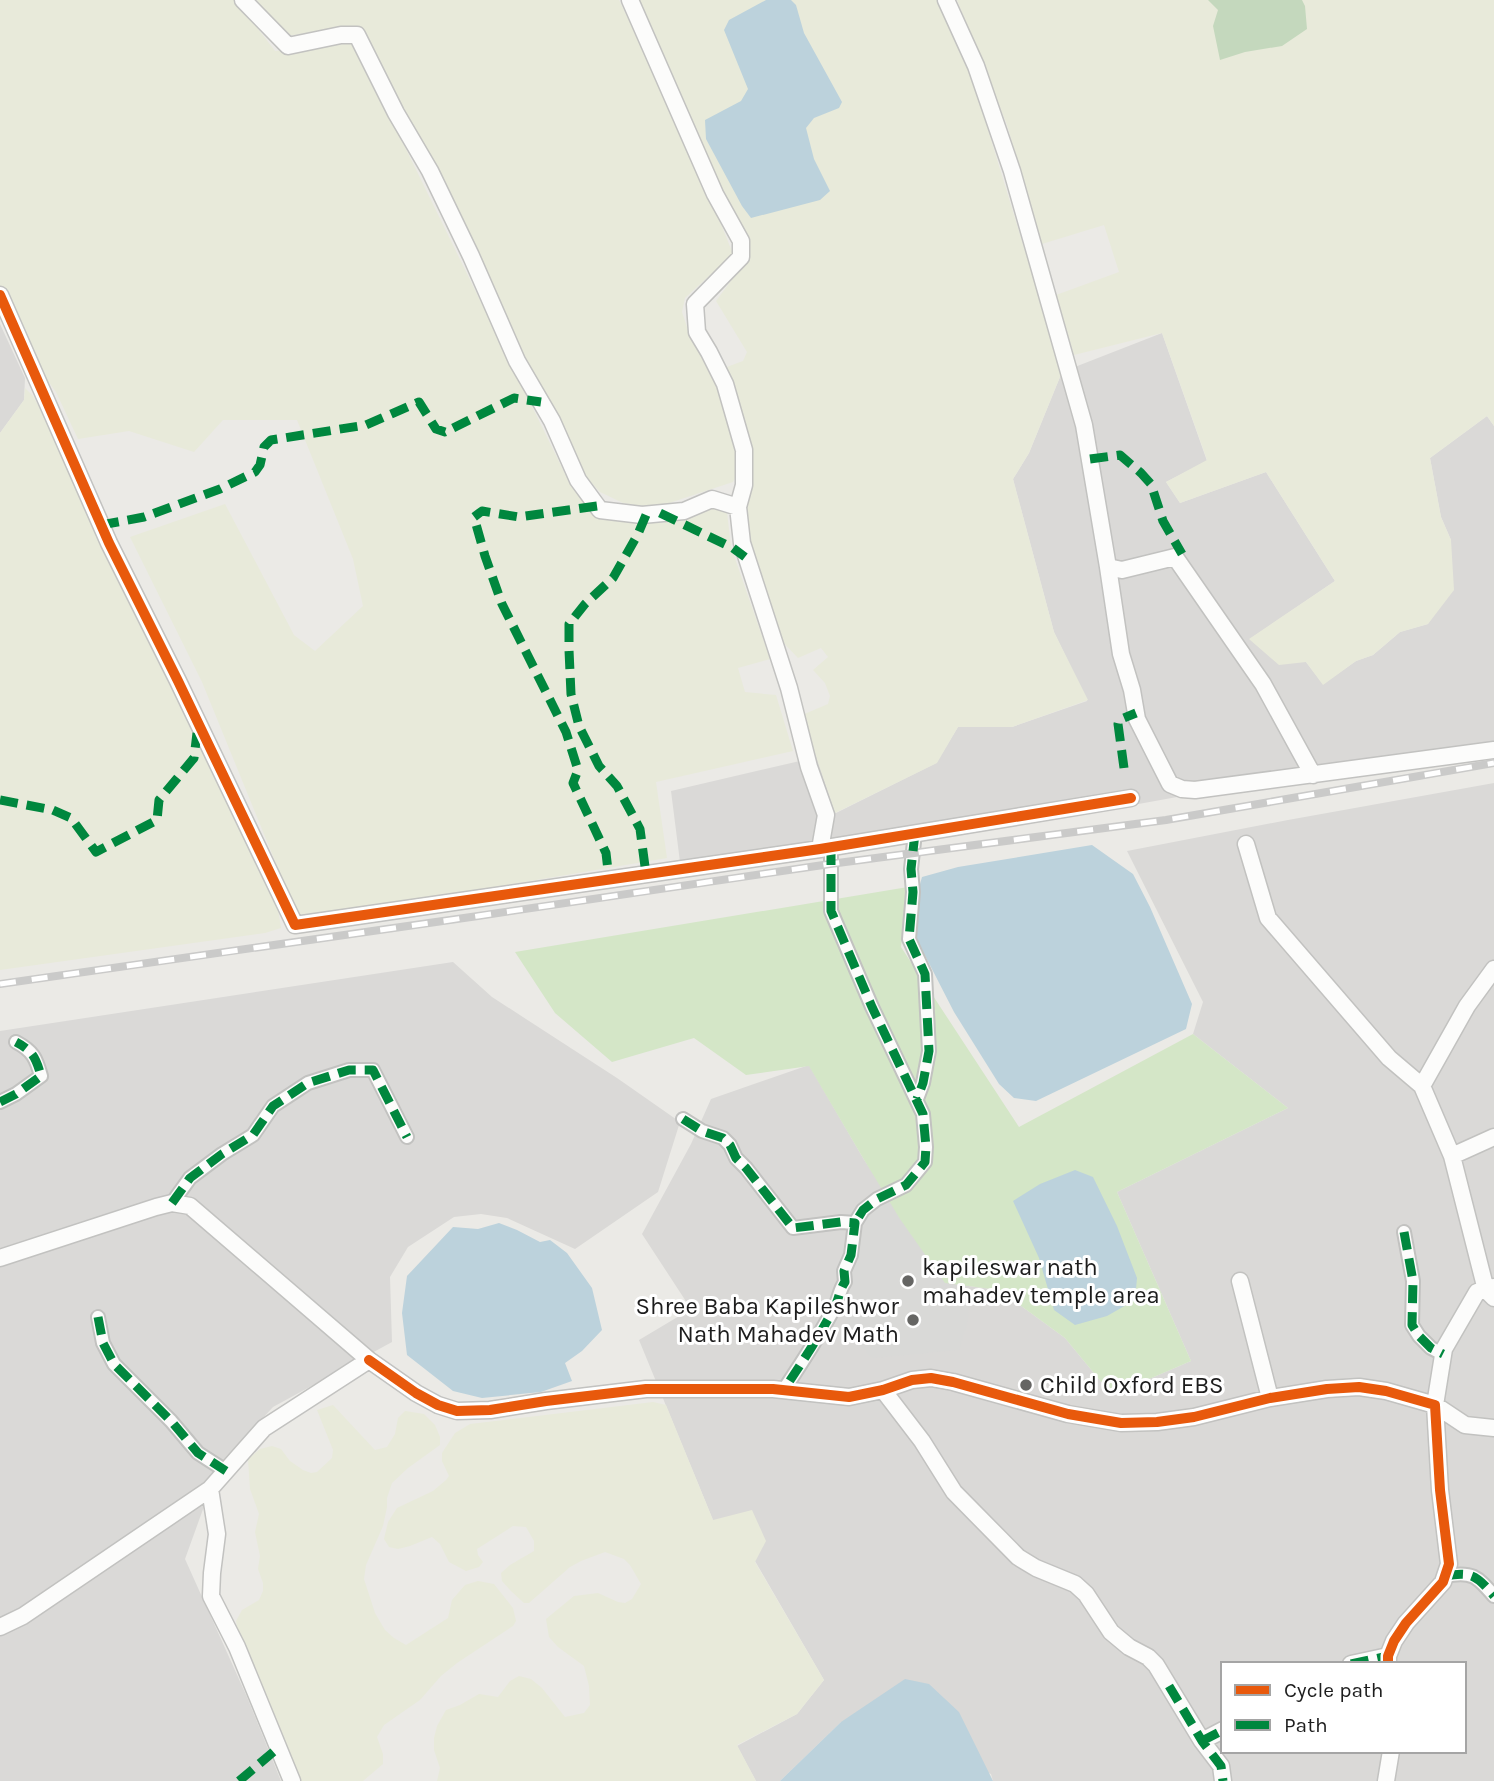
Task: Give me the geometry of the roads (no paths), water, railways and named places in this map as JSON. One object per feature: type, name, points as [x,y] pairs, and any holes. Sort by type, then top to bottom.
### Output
[{"type":"street","points":[[243,0],[288,46],[341,35],[357,35],[396,113],[430,171],[517,361],[552,421],[578,480],[600,510],[642,515],[684,512],[712,499],[738,507]]},
{"type":"street","points":[[630,0],[715,194],[741,241],[741,257],[695,304],[696,332],[725,384],[744,450],[744,485],[738,507],[742,542],[789,688],[809,767],[826,815],[831,911],[872,1007],[923,1114],[925,1162],[906,1185],[877,1199],[863,1210],[855,1223],[851,1255],[844,1271],[845,1283],[837,1304],[783,1391]]},
{"type":"street","points":[[946,0],[976,66],[1012,172],[1084,425],[1121,654],[1137,719],[1170,784],[1195,790],[1494,750]]},
{"type":"street","points":[[0,295],[109,543],[295,925],[826,848],[1131,798]]},
{"type":"street","points":[[1108,567],[1122,570],[1175,557],[1263,684],[1312,775]]},
{"type":"street","points":[[915,833],[909,939],[925,974],[929,1051],[917,1099]]},
{"type":"street","points":[[1246,844],[1268,918],[1389,1058],[1422,1086],[1452,1156],[1491,1292],[1477,1292],[1443,1354],[1435,1405],[1440,1490],[1449,1563],[1445,1576],[1429,1599],[1406,1623],[1394,1641],[1388,1660],[1370,1662]]},
{"type":"street","points":[[1422,1086],[1467,1006],[1494,969]]},
{"type":"street","points":[[0,1102],[41,1076],[36,1058],[25,1046],[16,1042]]},
{"type":"street","points":[[172,1203],[190,1178],[253,1135],[273,1107],[308,1083],[349,1070],[373,1070],[407,1137]]},
{"type":"street","points":[[682,1119],[702,1131],[723,1138],[793,1228],[841,1222],[855,1223]]},
{"type":"street","points":[[1452,1156],[1494,1137]]},
{"type":"street","points":[[0,1258],[172,1203],[190,1206],[369,1360],[416,1394],[457,1411],[490,1410],[646,1389],[783,1391],[849,1397],[912,1380],[930,1378],[1068,1414],[1121,1423],[1157,1422],[1270,1398],[1359,1387],[1386,1391],[1435,1405],[1465,1425],[1494,1428]]},
{"type":"street","points":[[1404,1232],[1413,1281],[1412,1325],[1431,1348],[1443,1354]]},
{"type":"street","points":[[1240,1281],[1270,1398]]},
{"type":"street","points":[[98,1317],[103,1343],[114,1364],[198,1453],[226,1471]]},
{"type":"street","points":[[0,1627],[23,1616],[210,1489],[264,1428],[369,1360]]},
{"type":"street","points":[[883,1390],[922,1441],[954,1492],[1018,1557],[1036,1569],[1075,1584],[1086,1594],[1111,1632],[1129,1647],[1148,1657],[1221,1766],[1223,1781]]},
{"type":"street","points":[[210,1489],[217,1534],[211,1596],[237,1647],[292,1781]]},
{"type":"street","points":[[1445,1576],[1460,1573],[1480,1579],[1494,1596]]},
{"type":"street","points":[[1202,1741],[1221,1731]]},
{"type":"street","points":[[1386,1781],[1391,1753]]},
{"type":"water","points":[[766,0],[791,0],[796,5],[804,33],[842,102],[839,108],[814,118],[806,128],[814,159],[830,191],[820,200],[751,218],[706,139],[705,120],[741,101],[748,89],[724,30],[729,20]]},
{"type":"water","points":[[1092,845],[1133,874],[1150,907],[1192,1004],[1186,1029],[1036,1101],[1014,1098],[999,1084],[954,1012],[914,934],[913,909],[922,877],[958,867]]},
{"type":"water","points":[[1075,1170],[1093,1177],[1117,1226],[1137,1278],[1135,1300],[1107,1316],[1075,1325],[1054,1310],[1039,1258],[1013,1201],[1040,1184]]},
{"type":"water","points":[[499,1223],[540,1242],[550,1240],[567,1253],[592,1288],[602,1330],[582,1351],[565,1363],[572,1381],[541,1392],[482,1398],[453,1391],[407,1355],[402,1313],[407,1276],[453,1227],[478,1229]]},
{"type":"water","points":[[905,1679],[929,1684],[959,1712],[993,1781],[780,1781],[841,1722]]},
{"type":"railway","points":[[0,984],[830,864],[1166,820],[1494,763]]},
{"type":"place","name":"kapileswar nath mahadev temple area","points":[[908,1281]]},
{"type":"place","name":"Shree Baba Kapileshwor Nath Mahadev Math","points":[[913,1320]]},
{"type":"place","name":"Child Oxford EBS","points":[[1026,1385]]}]
